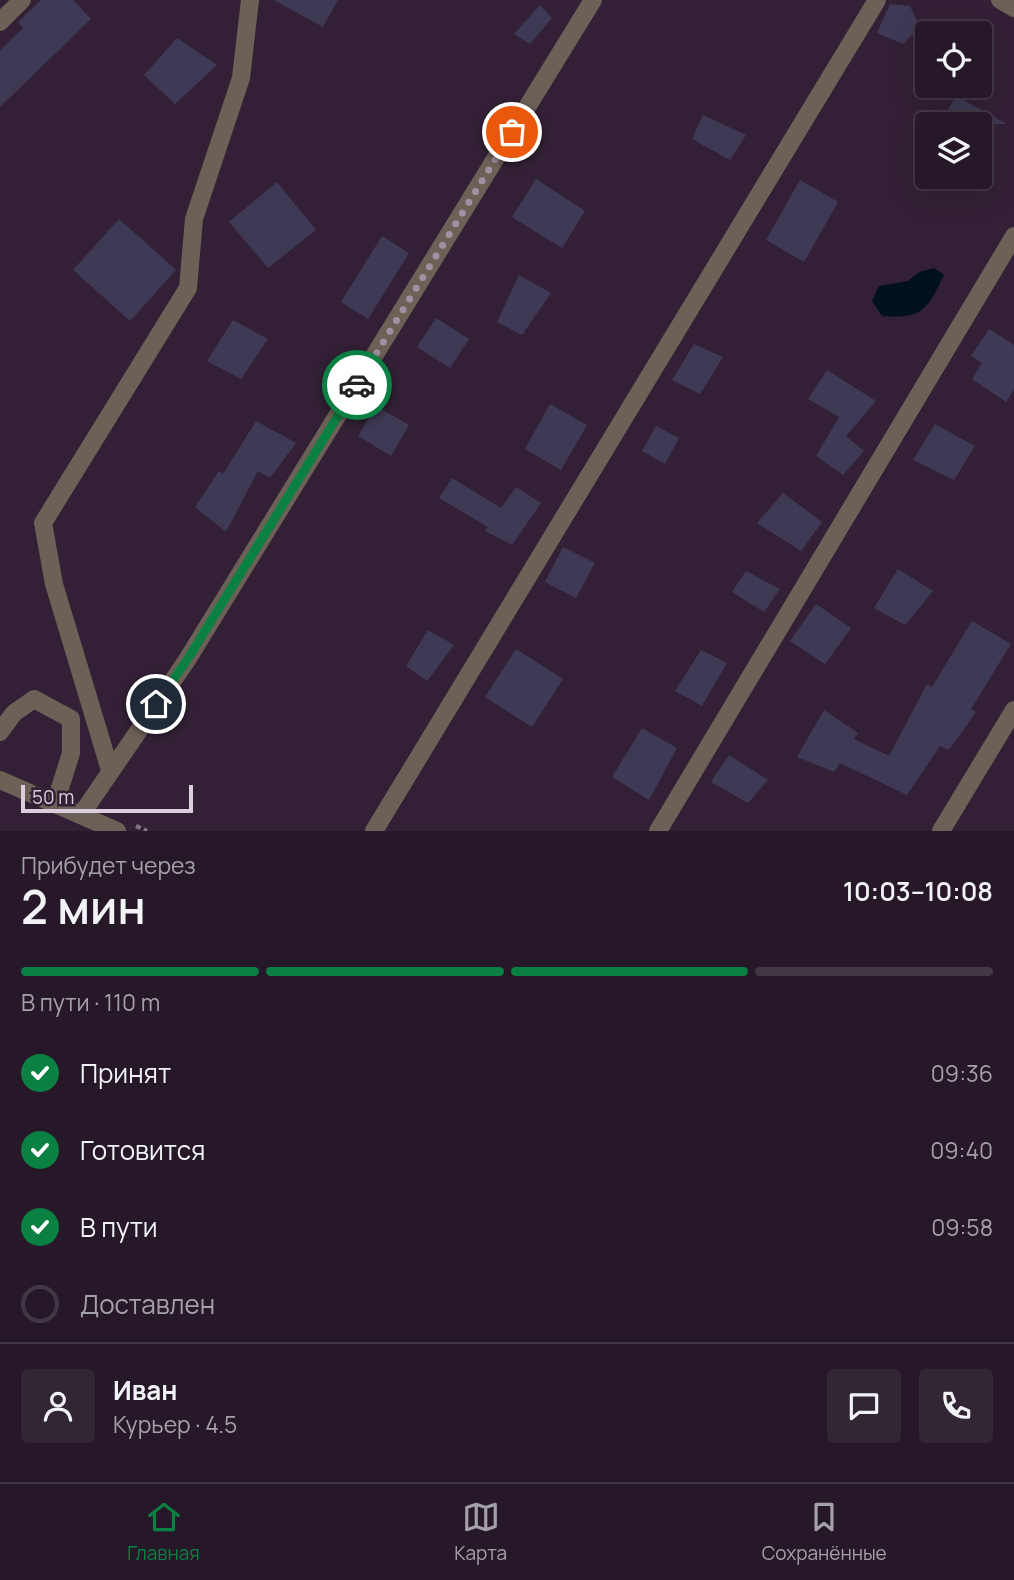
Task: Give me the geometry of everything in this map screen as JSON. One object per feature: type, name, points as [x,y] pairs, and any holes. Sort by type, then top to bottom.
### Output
[{"type":"street","points":[[0,22],[22,0]]},
{"type":"street","points":[[110,770],[54,584],[43,523],[188,288],[194,219],[241,78],[250,0]]},
{"type":"street","points":[[81,815],[187,660],[593,0]]},
{"type":"street","points":[[374,831],[877,0]]},
{"type":"street","points":[[1000,0],[1014,8]]},
{"type":"street","points":[[658,831],[1014,236]]},
{"type":"street","points":[[0,732],[14,713],[34,699],[71,719],[71,753],[55,804]]},
{"type":"street","points":[[941,831],[1014,710]]},
{"type":"street","points":[[0,780],[117,831]]},
{"type":"water","points":[[934,268],[944,275],[933,297],[922,310],[907,316],[882,316],[872,301],[879,286],[908,281],[919,272]]},
{"type":"building","points":[[41,0],[73,0],[91,19],[0,107],[0,51],[23,28],[18,22]]},
{"type":"building","points":[[274,0],[338,0],[323,27]]},
{"type":"building","points":[[890,4],[910,6],[917,21],[915,21],[915,32],[903,44],[877,33]]},
{"type":"building","points":[[540,5],[552,18],[530,44],[514,34]]},
{"type":"building","points":[[177,38],[217,65],[175,104],[144,75]]},
{"type":"building","points":[[955,98],[960,98],[985,112],[947,112]]},
{"type":"building","points":[[703,115],[746,135],[730,160],[692,139]]},
{"type":"building","points":[[992,116],[1007,124],[992,124]]},
{"type":"building","points":[[536,179],[585,211],[562,248],[512,217]]},
{"type":"building","points":[[800,180],[838,202],[804,262],[766,240]]},
{"type":"building","points":[[277,182],[316,230],[268,268],[229,222]]},
{"type":"building","points":[[119,219],[176,270],[130,321],[73,270]]},
{"type":"building","points":[[382,236],[409,253],[368,319],[341,302]]},
{"type":"building","points":[[519,275],[551,293],[522,335],[497,322]]},
{"type":"building","points":[[436,318],[469,339],[450,368],[417,347]]},
{"type":"building","points":[[233,320],[268,339],[241,379],[207,361]]},
{"type":"building","points":[[989,329],[1014,345],[1014,389],[1006,402],[972,379],[982,363],[971,356]]},
{"type":"building","points":[[694,344],[723,357],[700,394],[672,380]]},
{"type":"building","points":[[827,370],[876,401],[846,436],[864,451],[843,475],[816,456],[839,417],[808,399]]},
{"type":"building","points":[[550,404],[587,425],[561,470],[525,449]]},
{"type":"building","points":[[376,406],[409,425],[391,456],[358,436]]},
{"type":"building","points":[[256,421],[296,443],[270,478],[258,471],[226,532],[195,507],[219,471],[223,474]]},
{"type":"building","points":[[935,424],[975,446],[954,480],[913,460]]},
{"type":"building","points":[[656,426],[679,438],[665,464],[642,451]]},
{"type":"building","points":[[452,478],[501,508],[516,487],[541,503],[512,545],[485,531],[488,527],[439,498]]},
{"type":"building","points":[[783,493],[822,522],[801,551],[757,523]]},
{"type":"building","points":[[563,547],[595,563],[576,598],[545,582]]},
{"type":"building","points":[[898,569],[933,591],[905,625],[874,608]]},
{"type":"building","points":[[746,571],[780,589],[764,612],[732,592]]},
{"type":"building","points":[[816,604],[851,628],[825,664],[790,641]]},
{"type":"building","points":[[972,621],[1011,644],[971,709],[976,712],[949,750],[940,746],[907,795],[840,763],[834,772],[797,757],[824,710],[858,733],[854,739],[889,756],[927,684],[932,687]]},
{"type":"building","points":[[428,630],[454,645],[427,681],[406,666]]},
{"type":"building","points":[[516,649],[563,679],[532,727],[485,697]]},
{"type":"building","points":[[701,650],[727,663],[702,706],[675,691]]},
{"type":"building","points":[[642,728],[677,748],[649,800],[612,777]]},
{"type":"building","points":[[729,755],[768,780],[748,803],[711,782]]},
{"type":"way so far","points":[[357,385],[512,132]]},
{"type":"route","points":[[156,704],[187,660],[357,385]]}]
